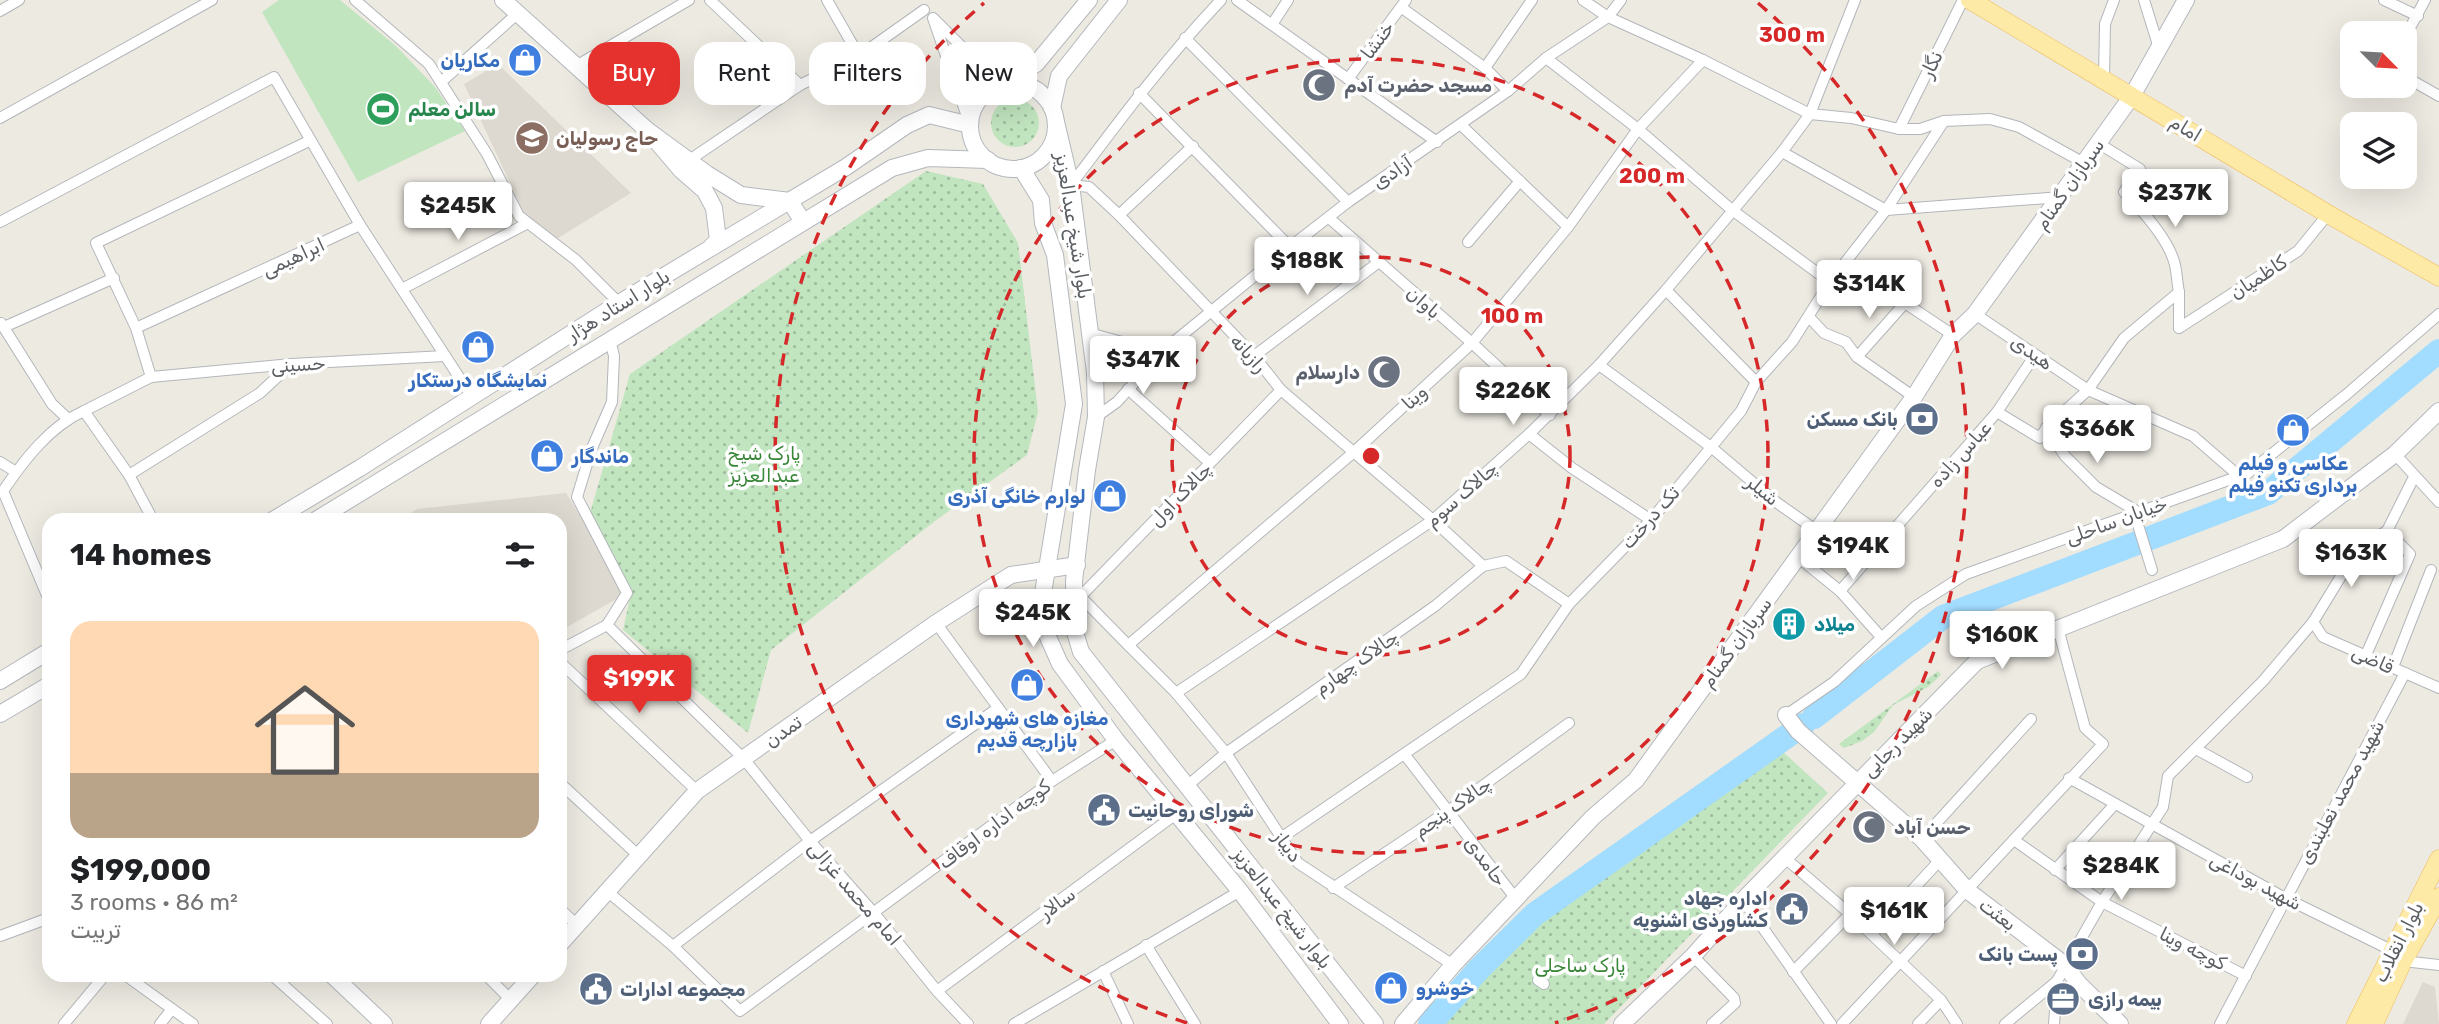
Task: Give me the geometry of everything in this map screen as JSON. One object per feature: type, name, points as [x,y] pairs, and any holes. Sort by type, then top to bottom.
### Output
[{"type":"main road","name":"امام","points":[[1970,0],[2328,214],[2439,277]]},
{"type":"main road","name":"بلوار انقلاب","points":[[2374,1024],[2398,956],[2439,859]]},
{"type":"main road","name":"بلوار انقلاب","points":[[2356,1024],[2439,897]]},
{"type":"street","points":[[0,11],[19,0]]},
{"type":"street","points":[[0,118],[212,0]]},
{"type":"street","points":[[355,0],[429,64],[487,154],[519,216],[576,260],[619,303],[633,326]]},
{"type":"street","points":[[503,0],[647,130],[688,161],[741,195],[790,201],[803,222]]},
{"type":"street","points":[[576,66],[689,0]]},
{"type":"street","points":[[710,0],[800,85]]},
{"type":"street","points":[[827,0],[851,42]]},
{"type":"street","points":[[1037,63],[1089,0]]},
{"type":"street","points":[[926,9],[975,145],[988,160],[1009,169],[1033,164],[1051,146],[1055,135],[1054,115],[1059,76],[1119,0]]},
{"type":"street","points":[[1071,185],[1139,93],[1221,0]]},
{"type":"street","points":[[1237,0],[1437,142]]},
{"type":"street","points":[[1273,23],[1288,0]]},
{"type":"street","points":[[1485,68],[1532,0]]},
{"type":"street","points":[[1583,0],[1608,17],[1703,60],[1810,114],[1851,118],[1899,129],[1920,129],[1944,121],[1990,119],[2019,127],[2084,163]]},
{"type":"street","name":"آزادی","points":[[1096,417],[1117,402],[1166,349],[1290,247],[1348,202],[1508,91],[1546,58],[1608,17],[1621,0]]},
{"type":"street","name":"چالاک سوم","points":[[1176,693],[1433,520],[1550,415],[1599,365],[1666,290],[1782,152],[1810,114],[1855,0]]},
{"type":"street","name":"نگار","points":[[1899,129],[1964,0]]},
{"type":"street","points":[[2104,79],[2105,24],[2114,0]]},
{"type":"street","points":[[2144,0],[2159,48]]},
{"type":"street","name":"سربازان گمنام","points":[[1403,1024],[1453,965],[1593,817],[1636,780],[1914,397],[1953,335],[1975,314],[2132,96],[2186,0]]},
{"type":"street","points":[[2384,0],[2418,16]]},
{"type":"street","points":[[2415,21],[2425,0]]},
{"type":"street","points":[[1404,4],[1485,68],[1508,91]]},
{"type":"street","name":"خنشا","points":[[1348,79],[1404,4]]},
{"type":"street","points":[[880,42],[926,9]]},
{"type":"street","points":[[926,9],[958,42]]},
{"type":"street","points":[[441,82],[518,13]]},
{"type":"street","points":[[1185,38],[1348,202]]},
{"type":"street","points":[[1546,58],[1638,129],[1732,210],[1834,277],[1872,294],[1905,303],[1953,335]]},
{"type":"street","name":"وینا","points":[[1129,646],[1354,452],[1472,343],[1567,227],[1638,129],[1703,60]]},
{"type":"street","points":[[0,222],[274,77],[360,225],[472,397]]},
{"type":"street","points":[[688,161],[809,81]]},
{"type":"street","points":[[2417,83],[2439,96]]},
{"type":"street","points":[[1037,90],[1045,96],[1054,115]]},
{"type":"street","points":[[1139,93],[1290,247]]},
{"type":"street","points":[[970,125],[976,105]]},
{"type":"street","name":"بلوار استاد هژار","points":[[283,513],[619,303],[846,167],[907,125],[929,115],[970,125]]},
{"type":"street","name":"بلوار شیخ عبدالعزیز","points":[[1054,115],[1071,185],[1095,372],[1096,417],[1087,470],[1077,565],[1075,632],[1081,652],[1371,1022]]},
{"type":"street","name":"تک درخت","points":[[1281,838],[1521,674],[1569,604],[1651,520],[1741,411],[1756,382],[1792,342],[1834,277],[1886,210],[1944,121]]},
{"type":"street","points":[[1461,125],[1567,227]]},
{"type":"street","points":[[647,130],[681,170],[705,191],[714,208],[717,225],[743,243],[760,248]]},
{"type":"street","points":[[42,584],[2,491],[66,418],[151,377],[136,328],[96,243],[309,141]]},
{"type":"street","points":[[2098,143],[2140,169],[2124,192],[2149,220],[2175,261],[2179,292],[2124,338],[2088,390],[2046,428],[2065,456],[2096,486],[2138,512]]},
{"type":"street","points":[[1119,215],[1192,146]]},
{"type":"street","points":[[1782,152],[1886,210],[2060,197]]},
{"type":"street","name":"بلوار استاد هژار","points":[[327,513],[892,168],[908,162],[946,157],[988,160]]},
{"type":"street","name":"بلوار شیخ عبدالعزیز","points":[[1021,168],[1041,200],[1042,223],[1055,255],[1074,404],[1042,593],[1044,625],[1048,637],[1060,664],[1116,740],[1240,891],[1340,1024]]},
{"type":"street","points":[[1468,242],[1520,181]]},
{"type":"street","name":"رازیانه","points":[[1071,185],[1088,187],[1119,215],[1254,356],[1281,390],[1483,566]]},
{"type":"street","points":[[711,247],[718,240],[714,208]]},
{"type":"street","name":"کاظمیان","points":[[2179,292],[2179,328],[2298,251],[2328,214]]},
{"type":"street","name":"باوان","points":[[1329,218],[1550,415]]},
{"type":"street","points":[[402,289],[528,223]]},
{"type":"street","name":"ابراهیمی","points":[[136,328],[360,225]]},
{"type":"street","points":[[1254,356],[1379,262]]},
{"type":"street","points":[[66,418],[52,404],[2,325],[114,278]]},
{"type":"street","points":[[1666,290],[1756,382]]},
{"type":"street","points":[[1857,357],[1905,303]]},
{"type":"street","name":"هیدی","points":[[1975,314],[2088,390]]},
{"type":"street","name":"خیابان ساحلی","points":[[1786,715],[1834,682],[1916,606],[1966,574],[2248,473],[2347,394],[2439,314]]},
{"type":"street","points":[[1809,317],[1824,333],[1846,342],[1857,357],[1914,397]]},
{"type":"street","points":[[1089,333],[1166,349]]},
{"type":"street","points":[[567,646],[607,625],[627,593],[577,497],[592,448],[612,402],[614,356],[610,340]]},
{"type":"street","points":[[1997,412],[2035,355]]},
{"type":"street","name":"حسینی","points":[[151,377],[291,364],[445,356]]},
{"type":"street","points":[[129,475],[260,393],[291,364]]},
{"type":"street","name":"شیلر","points":[[1599,365],[1711,447],[1776,502],[1817,531]]},
{"type":"street","points":[[1128,389],[1210,463]]},
{"type":"street","name":"چالاک اول","points":[[1077,593],[1281,390]]},
{"type":"street","points":[[2088,390],[2193,436],[2239,476]]},
{"type":"street","points":[[84,411],[129,475],[149,513]]},
{"type":"street","name":"شهید رجایی","points":[[1624,1023],[1693,956],[1743,900],[1977,660],[2283,539],[2395,454],[2439,411]]},
{"type":"street","name":"عباس زاده","points":[[1839,591],[1997,412],[2040,438],[2046,428]]},
{"type":"street","points":[[1529,434],[1572,468],[1651,520]]},
{"type":"street","points":[[2395,454],[2439,502]]},
{"type":"street","points":[[0,462],[16,472]]},
{"type":"street","points":[[2054,1024],[2057,981],[2102,902],[2163,807],[2168,776],[2263,681],[2313,622],[2346,568],[2369,541],[2387,531],[2414,477]]},
{"type":"street","points":[[2138,525],[2152,570]]},
{"type":"street","points":[[2366,655],[2410,554],[2387,531]]},
{"type":"street","points":[[1798,557],[1839,591],[1881,636]]},
{"type":"street","points":[[1483,566],[1506,561],[1569,604]]},
{"type":"street","name":"تمدن","points":[[567,937],[697,791],[936,623],[1011,575],[1077,565]]},
{"type":"street","name":"چالاک چهارم","points":[[1226,753],[1435,606],[1483,566]]},
{"type":"street","points":[[2393,667],[2431,570]]},
{"type":"street","points":[[1077,593],[1176,693]]},
{"type":"street","name":"قاضی","points":[[2313,622],[2323,637],[2439,688]]},
{"type":"street","points":[[936,623],[1052,781]]},
{"type":"street","name":"امام محمد غزالی","points":[[607,625],[744,759],[810,841],[968,1024]]},
{"type":"street","points":[[1842,1024],[2103,744],[2085,728],[2058,628]]},
{"type":"street","points":[[0,681],[42,655]]},
{"type":"street","points":[[567,669],[697,791]]},
{"type":"street","name":"شهید محمد نعلبندی","points":[[2220,1024],[2405,673]]},
{"type":"street","points":[[0,714],[42,689]]},
{"type":"street","name":"دیباز","points":[[1176,693],[1226,753],[1298,863],[1453,965]]},
{"type":"street","points":[[608,892],[673,946],[810,841],[998,708]]},
{"type":"street","name":"بعثت","points":[[1786,715],[1798,731],[1922,839],[1968,891],[2065,965],[2079,984],[2120,1024]]},
{"type":"street","points":[[1922,839],[2031,719]]},
{"type":"street","name":"چالاک پنجم","points":[[1333,888],[1448,811],[1569,723]]},
{"type":"street","name":"کوچه اداره اوقاف","points":[[673,946],[740,1011],[1052,781],[1116,740]]},
{"type":"street","points":[[2196,749],[2247,777]]},
{"type":"street","points":[[1187,786],[1226,753]]},
{"type":"street","name":"حامدی","points":[[1405,755],[1516,899]]},
{"type":"street","name":"شهید بوداغی","points":[[2069,778],[2285,898],[2398,956],[2439,965]]},
{"type":"street","points":[[567,789],[640,857]]},
{"type":"street","points":[[2055,870],[2115,804]]},
{"type":"street","name":"سالار","points":[[937,991],[1176,814]]},
{"type":"street","name":"کوچه وینا","points":[[2014,840],[2102,902],[2246,976]]},
{"type":"street","points":[[1785,858],[1902,962],[1941,1000],[1957,1024]]},
{"type":"street","points":[[1872,934],[1941,860]]},
{"type":"street","points":[[1014,1024],[1240,891]]},
{"type":"street","points":[[1743,900],[1831,1024]]},
{"type":"street","points":[[1793,972],[1850,914]]},
{"type":"street","points":[[567,915],[578,925]]},
{"type":"street","points":[[0,936],[42,921]]},
{"type":"street","points":[[1146,945],[1195,1024]]},
{"type":"street","points":[[1693,956],[1734,998],[1735,1003],[1712,1024]]},
{"type":"street","points":[[1102,971],[1128,1024]]},
{"type":"street","points":[[2005,1024],[2057,981]]},
{"type":"street","points":[[64,1024],[99,982]]},
{"type":"street","points":[[135,982],[193,1024]]},
{"type":"street","points":[[280,982],[327,1024]]},
{"type":"street","points":[[339,982],[384,1024]]},
{"type":"street","points":[[493,982],[511,1000]]},
{"type":"street","points":[[489,1024],[527,982]]},
{"type":"street","points":[[1918,1024],[1941,1000]]},
{"type":"street","points":[[160,1024],[172,1009]]},
{"type":"shaded area","name":"حاج رسولیان","points":[[498,64],[631,193],[555,240],[524,213],[464,84]]},
{"type":"shaded area","points":[[566,493],[627,593],[567,627],[567,513],[410,513],[417,509]]},
{"type":"shaded area","points":[[2423,982],[2435,987],[2439,1024],[2403,1024]]},
{"type":"green space","name":"سالن معلم","points":[[279,0],[340,0],[396,46],[435,87],[465,131],[358,182],[262,12]]},
{"type":"green space","points":[[1000,105],[1030,105],[1037,114],[1037,132],[1032,140],[1024,145],[1006,145],[998,140],[993,132],[993,114]]},
{"type":"green space","name":"پارک شیخ عبدالعزیز","points":[[926,171],[983,184],[1018,243],[1038,412],[1027,455],[935,521],[771,650],[748,733],[623,630],[632,589],[589,517],[630,374]]},
{"type":"green space","points":[[1938,671],[1941,675],[1928,687],[1893,705],[1874,732],[1862,741],[1844,748],[1839,744]]},
{"type":"green space","name":"پارک ساحلی","points":[[1782,751],[1828,793],[1604,1024],[1442,1024],[1505,953],[1554,909]]},
{"type":"waterway","points":[[1814,717],[1943,617],[2268,493],[2439,351]]},
{"type":"waterway","points":[[1430,1024],[1479,969],[1535,914],[1803,725]]},
{"type":"place","name":"مکاریان","points":[[525,60]]},
{"type":"place","name":"مسجد حضرت آدم","points":[[1319,85]]},
{"type":"place","name":"سالن معلم","points":[[383,109]]},
{"type":"place","name":"حاج رسولیان","points":[[532,138]]},
{"type":"place","name":"نمایشگاه درستکار","points":[[478,347]]},
{"type":"place","name":"دارسلام","points":[[1384,372]]},
{"type":"place","name":"بانک مسکن","points":[[1922,419]]},
{"type":"place","name":"عکاسی و فیلم برداری تکنو فیلم","points":[[2293,430]]},
{"type":"place","name":"ماندگار","points":[[547,456]]},
{"type":"place","name":"لوارم خانگی آذری","points":[[1110,496]]},
{"type":"place","name":"میلاد","points":[[1789,624]]},
{"type":"place","name":"مغازه های شهرداری بازارچه قدیم","points":[[1027,685]]},
{"type":"place","name":"شورای روحانیت","points":[[1104,810]]},
{"type":"place","name":"حسن آباد","points":[[1869,827]]},
{"type":"place","name":"اداره جهاد کشاورذی اشنویه","points":[[1792,909]]},
{"type":"place","name":"پست بانک","points":[[2082,954]]},
{"type":"place","name":"خوشرو","points":[[1391,988]]},
{"type":"place","name":"مجموعه ادارات","points":[[596,989]]},
{"type":"place","name":"بیمه رازی","points":[[2063,999]]}]
